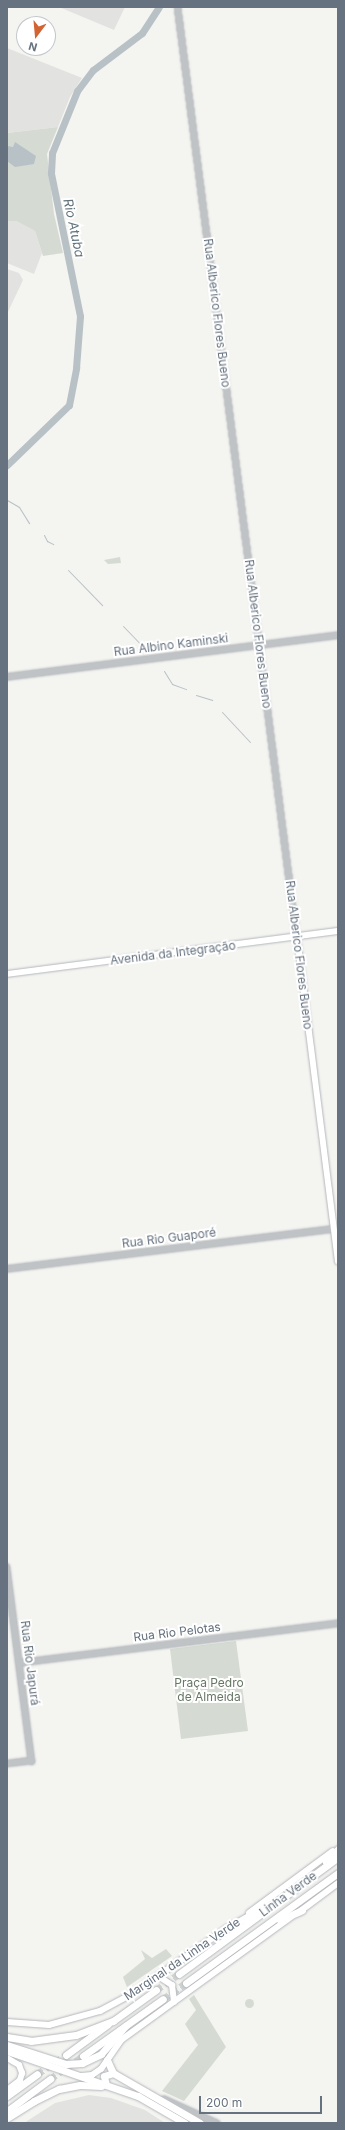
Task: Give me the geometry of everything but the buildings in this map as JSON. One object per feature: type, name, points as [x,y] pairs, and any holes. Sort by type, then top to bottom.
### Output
[{"type":"main road","name":"Avenida da Integração","points":[[7,974],[338,931]]},
{"type":"main road","name":"Rua Alberico Flores Bueno","points":[[297,937],[338,1261]]},
{"type":"main road","points":[[317,1873],[338,1848]]},
{"type":"main road","name":"Marginal da Linha Verde","points":[[7,2022],[49,2024],[84,2017],[124,1999],[231,1926],[338,1848]]},
{"type":"main road","name":"Linha Verde","points":[[179,1974],[338,1857]]},
{"type":"main road","name":"Linha Verde","points":[[186,1983],[269,1925],[338,1873]]},
{"type":"main road","points":[[81,2076],[97,2072],[121,2040],[338,1883]]},
{"type":"main road","points":[[231,1926],[285,1896]]},
{"type":"main road","points":[[269,1925],[302,1910]]},
{"type":"main road","points":[[158,1976],[172,1985],[174,2002]]},
{"type":"main road","points":[[66,2055],[156,1990]]},
{"type":"main road","points":[[83,2056],[163,1999]]},
{"type":"main road","points":[[7,2037],[31,2041],[54,2040],[76,2035],[113,2021]]},
{"type":"main road","points":[[7,2045],[66,2064],[82,2063],[101,2054],[125,2026]]},
{"type":"main road","points":[[7,2051],[138,2096],[185,2123]]},
{"type":"main road","points":[[7,2057],[31,2060]]},
{"type":"main road","points":[[7,2057],[15,2062],[21,2069],[21,2077],[7,2090]]},
{"type":"main road","points":[[107,2060],[112,2073],[200,2123]]},
{"type":"main road","points":[[110,2086],[104,2076],[112,2073]]},
{"type":"main road","points":[[7,2096],[37,2074]]},
{"type":"main road","points":[[7,2111],[50,2079]]},
{"type":"main road","points":[[7,2118],[59,2089],[87,2085],[110,2086]]},
{"type":"street","name":"Rua Alberico Flores Bueno","points":[[178,7],[297,937]]},
{"type":"street","name":"Rua Albino Kaminski","points":[[7,678],[338,635]]},
{"type":"street","name":"Rua Rio Guaporé","points":[[7,1269],[334,1228]]},
{"type":"street","name":"Rua Rio Japurá","points":[[7,1567],[32,1761],[7,1764]]},
{"type":"street","name":"Rua Rio Pelotas","points":[[19,1664],[338,1623]]},
{"type":"street","points":[[146,2091],[217,2123]]},
{"type":"shaded area","points":[[59,7],[125,7],[114,30]]},
{"type":"shaded area","points":[[7,48],[16,52],[16,56],[27,56],[82,78],[70,97],[58,127],[7,133]]},
{"type":"shaded area","points":[[15,142],[36,156],[34,164],[15,167],[7,161],[7,146],[13,147]]},
{"type":"shaded area","points":[[7,221],[16,221],[35,231],[42,253],[34,274],[7,263]]},
{"type":"shaded area","points":[[7,269],[19,273],[23,280],[7,314]]},
{"type":"shaded area","points":[[89,2095],[111,2098],[145,2110],[165,2123],[24,2123],[55,2103]]},
{"type":"green space","points":[[58,127],[47,154],[54,214],[63,253],[43,256],[35,231],[16,221],[7,221],[7,133]]},
{"type":"green space","points":[[120,557],[121,563],[108,564],[104,560]]},
{"type":"green space","name":"Praça Pedro de Almeida","points":[[236,1641],[248,1731],[181,1739],[170,1649]]},
{"type":"green space","points":[[166,1949],[172,1956],[127,1987],[123,1977],[145,1959],[141,1950],[152,1958]]},
{"type":"green space","points":[[194,1995],[226,2047],[184,2101],[162,2091],[198,2045],[185,2024],[196,2010],[189,1999]]},
{"type":"green space","points":[[249,1998],[254,2003],[249,2008],[244,2003]]},
{"type":"waterway","name":"Rio Atuba","points":[[7,465],[69,405],[76,368],[80,316],[51,173],[52,153],[77,91],[93,70],[142,33],[159,7]]},
{"type":"waterway","points":[[7,500],[19,507],[29,523]]},
{"type":"waterway","points":[[44,535],[47,541],[53,544]]},
{"type":"waterway","points":[[68,570],[102,605]]},
{"type":"waterway","points":[[123,626],[145,649]]},
{"type":"waterway","points":[[164,671],[172,684],[186,689]]},
{"type":"waterway","points":[[196,695],[212,700]]},
{"type":"waterway","points":[[222,712],[250,742]]},
{"type":"tunnel","points":[[156,1990],[179,1974]]},
{"type":"tunnel","points":[[163,1999],[186,1983]]},
{"type":"tunnel","points":[[37,2074],[66,2055]]},
{"type":"tunnel","points":[[50,2079],[83,2056]]}]
